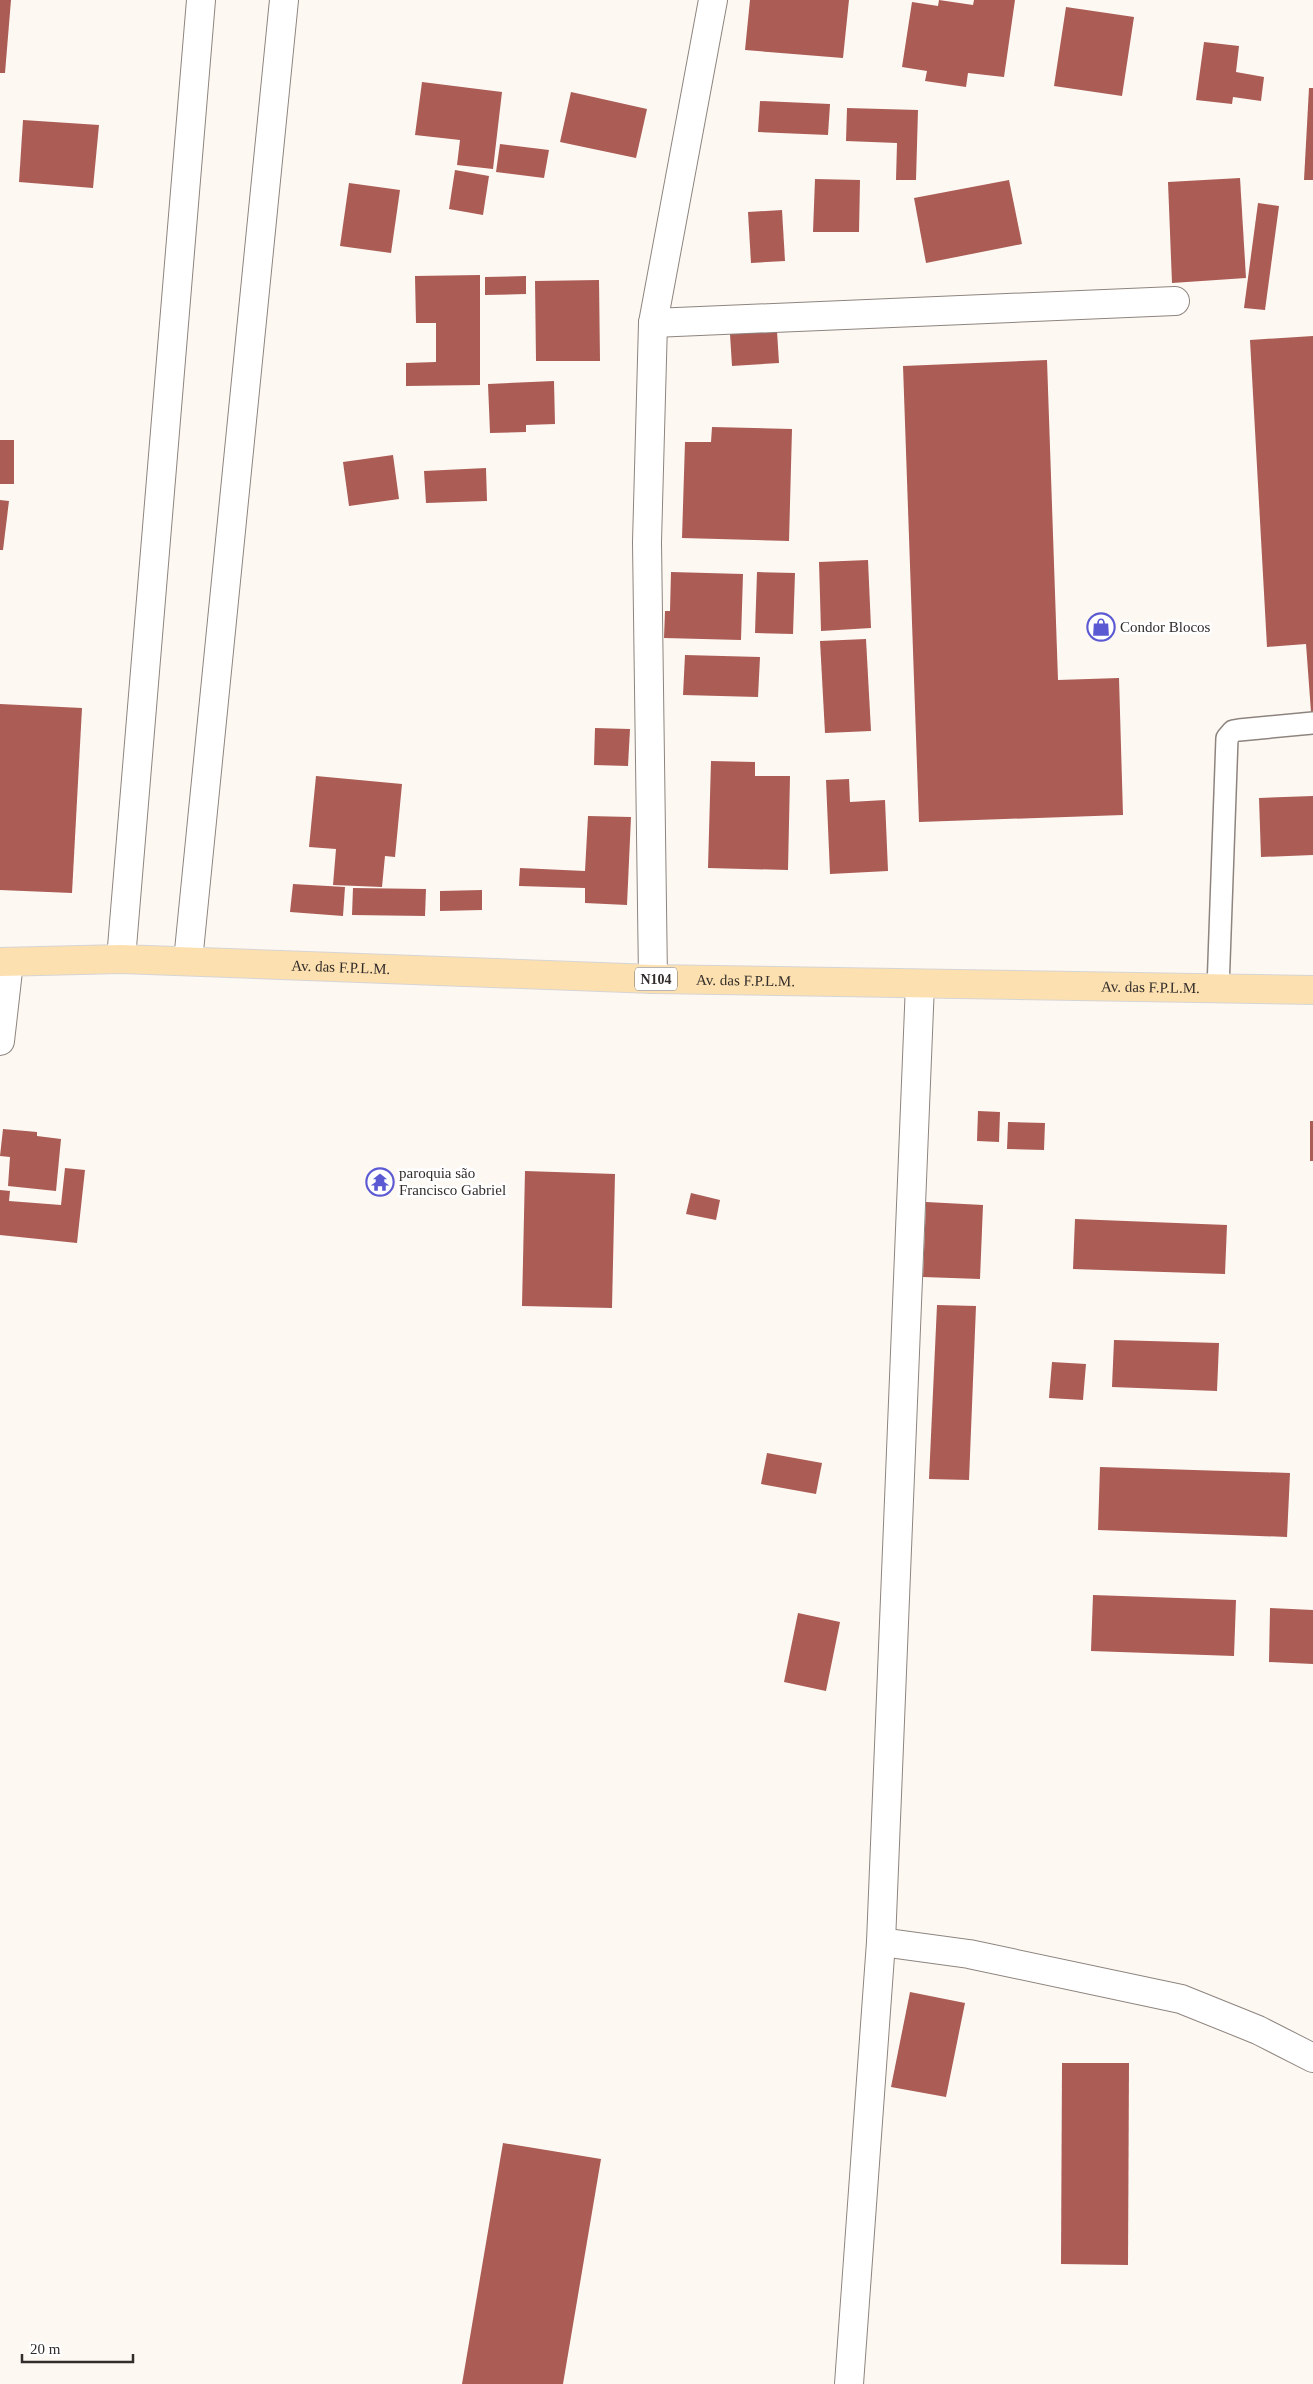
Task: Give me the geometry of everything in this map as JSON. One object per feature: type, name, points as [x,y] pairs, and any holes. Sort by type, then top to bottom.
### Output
[{"type":"main road","name":"Av. das F.P.L.M.","points":[[5,962],[121,959],[653,979],[1313,990]]},
{"type":"street","points":[[121,959],[201,0]]},
{"type":"street","points":[[188,962],[284,0]]},
{"type":"street","points":[[653,979],[647,542],[653,323],[713,0]]},
{"type":"street","points":[[653,323],[1175,301]]},
{"type":"street","points":[[0,1041],[5,962]]},
{"type":"street","points":[[848,2384],[881,1942],[920,984]]},
{"type":"street","points":[[881,1942],[969,1954],[1181,1999],[1258,2030],[1313,2058]]},
{"type":"lane","points":[[1218,989],[1227,738],[1233,732],[1239,730],[1313,723]]},
{"type":"building","points":[[0,0],[11,0],[5,73],[0,73]]},
{"type":"building","points":[[750,0],[849,0],[843,58],[745,50]]},
{"type":"building","points":[[939,0],[973,5],[974,0],[1015,0],[1004,77],[968,73],[966,87],[925,81],[927,71],[902,67],[912,2],[938,6]]},
{"type":"building","points":[[1066,7],[1134,17],[1122,96],[1054,86]]},
{"type":"building","points":[[1204,42],[1239,46],[1236,72],[1264,77],[1261,101],[1233,97],[1232,104],[1196,100]]},
{"type":"building","points":[[422,82],[502,92],[493,169],[457,165],[460,140],[415,135]]},
{"type":"building","points":[[1309,88],[1313,88],[1313,180],[1304,180]]},
{"type":"building","points":[[571,92],[647,109],[636,158],[560,142]]},
{"type":"building","points":[[760,101],[830,104],[828,135],[758,132]]},
{"type":"building","points":[[847,108],[918,110],[916,180],[896,180],[897,143],[846,141]]},
{"type":"building","points":[[23,120],[99,125],[93,188],[19,182]]},
{"type":"building","points":[[500,144],[549,150],[544,178],[496,172]]},
{"type":"building","points":[[455,170],[489,176],[483,215],[449,209]]},
{"type":"building","points":[[1240,178],[1246,278],[1172,283],[1168,182]]},
{"type":"building","points":[[815,179],[860,180],[859,232],[813,232]]},
{"type":"building","points":[[1009,180],[1022,244],[926,263],[914,198]]},
{"type":"building","points":[[349,183],[400,190],[391,253],[340,246]]},
{"type":"building","points":[[1258,203],[1279,206],[1265,310],[1244,308]]},
{"type":"building","points":[[782,210],[785,261],[751,263],[748,212]]},
{"type":"building","points":[[480,275],[480,385],[406,386],[406,363],[436,362],[436,323],[416,323],[415,276]]},
{"type":"building","points":[[526,276],[526,294],[485,295],[485,277]]},
{"type":"building","points":[[599,280],[600,361],[536,361],[535,281]]},
{"type":"building","points":[[777,331],[779,363],[732,366],[730,334]]},
{"type":"building","points":[[1313,336],[1313,712],[1311,712],[1306,644],[1267,647],[1250,340]]},
{"type":"building","points":[[1047,360],[1058,680],[1119,678],[1123,815],[919,822],[903,366]]},
{"type":"building","points":[[554,381],[555,424],[526,425],[526,432],[490,433],[488,384]]},
{"type":"building","points":[[712,427],[792,429],[789,541],[682,538],[685,442],[711,442]]},
{"type":"building","points":[[0,440],[14,440],[14,484],[0,484]]},
{"type":"building","points":[[393,455],[399,499],[349,506],[343,462]]},
{"type":"building","points":[[486,468],[487,501],[426,503],[424,471]]},
{"type":"building","points":[[0,500],[9,501],[3,550],[0,550]]},
{"type":"building","points":[[868,560],[871,628],[821,631],[819,562]]},
{"type":"building","points":[[671,572],[743,574],[741,640],[664,638],[665,611],[670,611]]},
{"type":"building","points":[[757,572],[795,573],[793,634],[755,633]]},
{"type":"building","points":[[866,639],[871,731],[825,733],[820,641]]},
{"type":"building","points":[[685,655],[760,657],[758,697],[683,695]]},
{"type":"building","points":[[0,704],[82,708],[72,893],[0,890]]},
{"type":"building","points":[[595,728],[630,729],[628,766],[594,765]]},
{"type":"building","points":[[711,761],[755,762],[755,776],[790,776],[788,870],[708,868]]},
{"type":"building","points":[[316,776],[402,784],[395,857],[385,856],[382,887],[333,885],[336,849],[309,847]]},
{"type":"building","points":[[849,779],[850,802],[885,800],[888,871],[830,874],[826,780]]},
{"type":"building","points":[[1313,796],[1313,855],[1261,857],[1259,798]]},
{"type":"building","points":[[588,816],[631,817],[627,905],[585,903],[585,888],[519,886],[520,868],[585,871]]},
{"type":"building","points":[[293,884],[345,887],[343,916],[290,912]]},
{"type":"building","points":[[353,888],[426,889],[425,916],[352,915]]},
{"type":"building","points":[[482,890],[482,910],[440,911],[440,891]]},
{"type":"building","points":[[978,1111],[1000,1112],[999,1142],[977,1141]]},
{"type":"building","points":[[1310,1121],[1313,1121],[1313,1161],[1310,1161]]},
{"type":"building","points":[[1008,1122],[1045,1123],[1044,1150],[1007,1149]]},
{"type":"building","points":[[3,1129],[37,1132],[37,1136],[61,1139],[56,1191],[8,1186],[10,1157],[0,1156]]},
{"type":"building","points":[[65,1168],[85,1170],[77,1243],[0,1235],[0,1190],[10,1191],[9,1201],[61,1205]]},
{"type":"building","points":[[525,1171],[615,1174],[612,1308],[522,1306]]},
{"type":"building","points":[[691,1193],[720,1200],[716,1220],[686,1214]]},
{"type":"building","points":[[926,1202],[983,1205],[980,1279],[923,1277]]},
{"type":"building","points":[[1075,1219],[1227,1225],[1225,1274],[1073,1269]]},
{"type":"building","points":[[937,1305],[976,1306],[969,1480],[929,1479]]},
{"type":"building","points":[[1114,1340],[1219,1343],[1217,1391],[1112,1387]]},
{"type":"building","points":[[1052,1362],[1086,1364],[1083,1400],[1049,1398]]},
{"type":"building","points":[[767,1453],[822,1463],[816,1494],[761,1484]]},
{"type":"building","points":[[1100,1467],[1290,1473],[1287,1537],[1098,1530]]},
{"type":"building","points":[[1093,1595],[1236,1600],[1234,1656],[1091,1651]]},
{"type":"building","points":[[1270,1608],[1313,1610],[1313,1664],[1269,1662]]},
{"type":"building","points":[[798,1613],[840,1622],[826,1691],[784,1682]]},
{"type":"building","points":[[910,1992],[965,2003],[946,2097],[891,2087]]},
{"type":"building","points":[[1062,2063],[1129,2063],[1128,2265],[1061,2264]]},
{"type":"building","points":[[503,2143],[601,2159],[563,2384],[462,2384]]},
{"type":"place","name":"Condor Blocos","points":[[1101,627]]},
{"type":"place","name":"paroquia são Francisco Gabriel","points":[[380,1182]]}]
